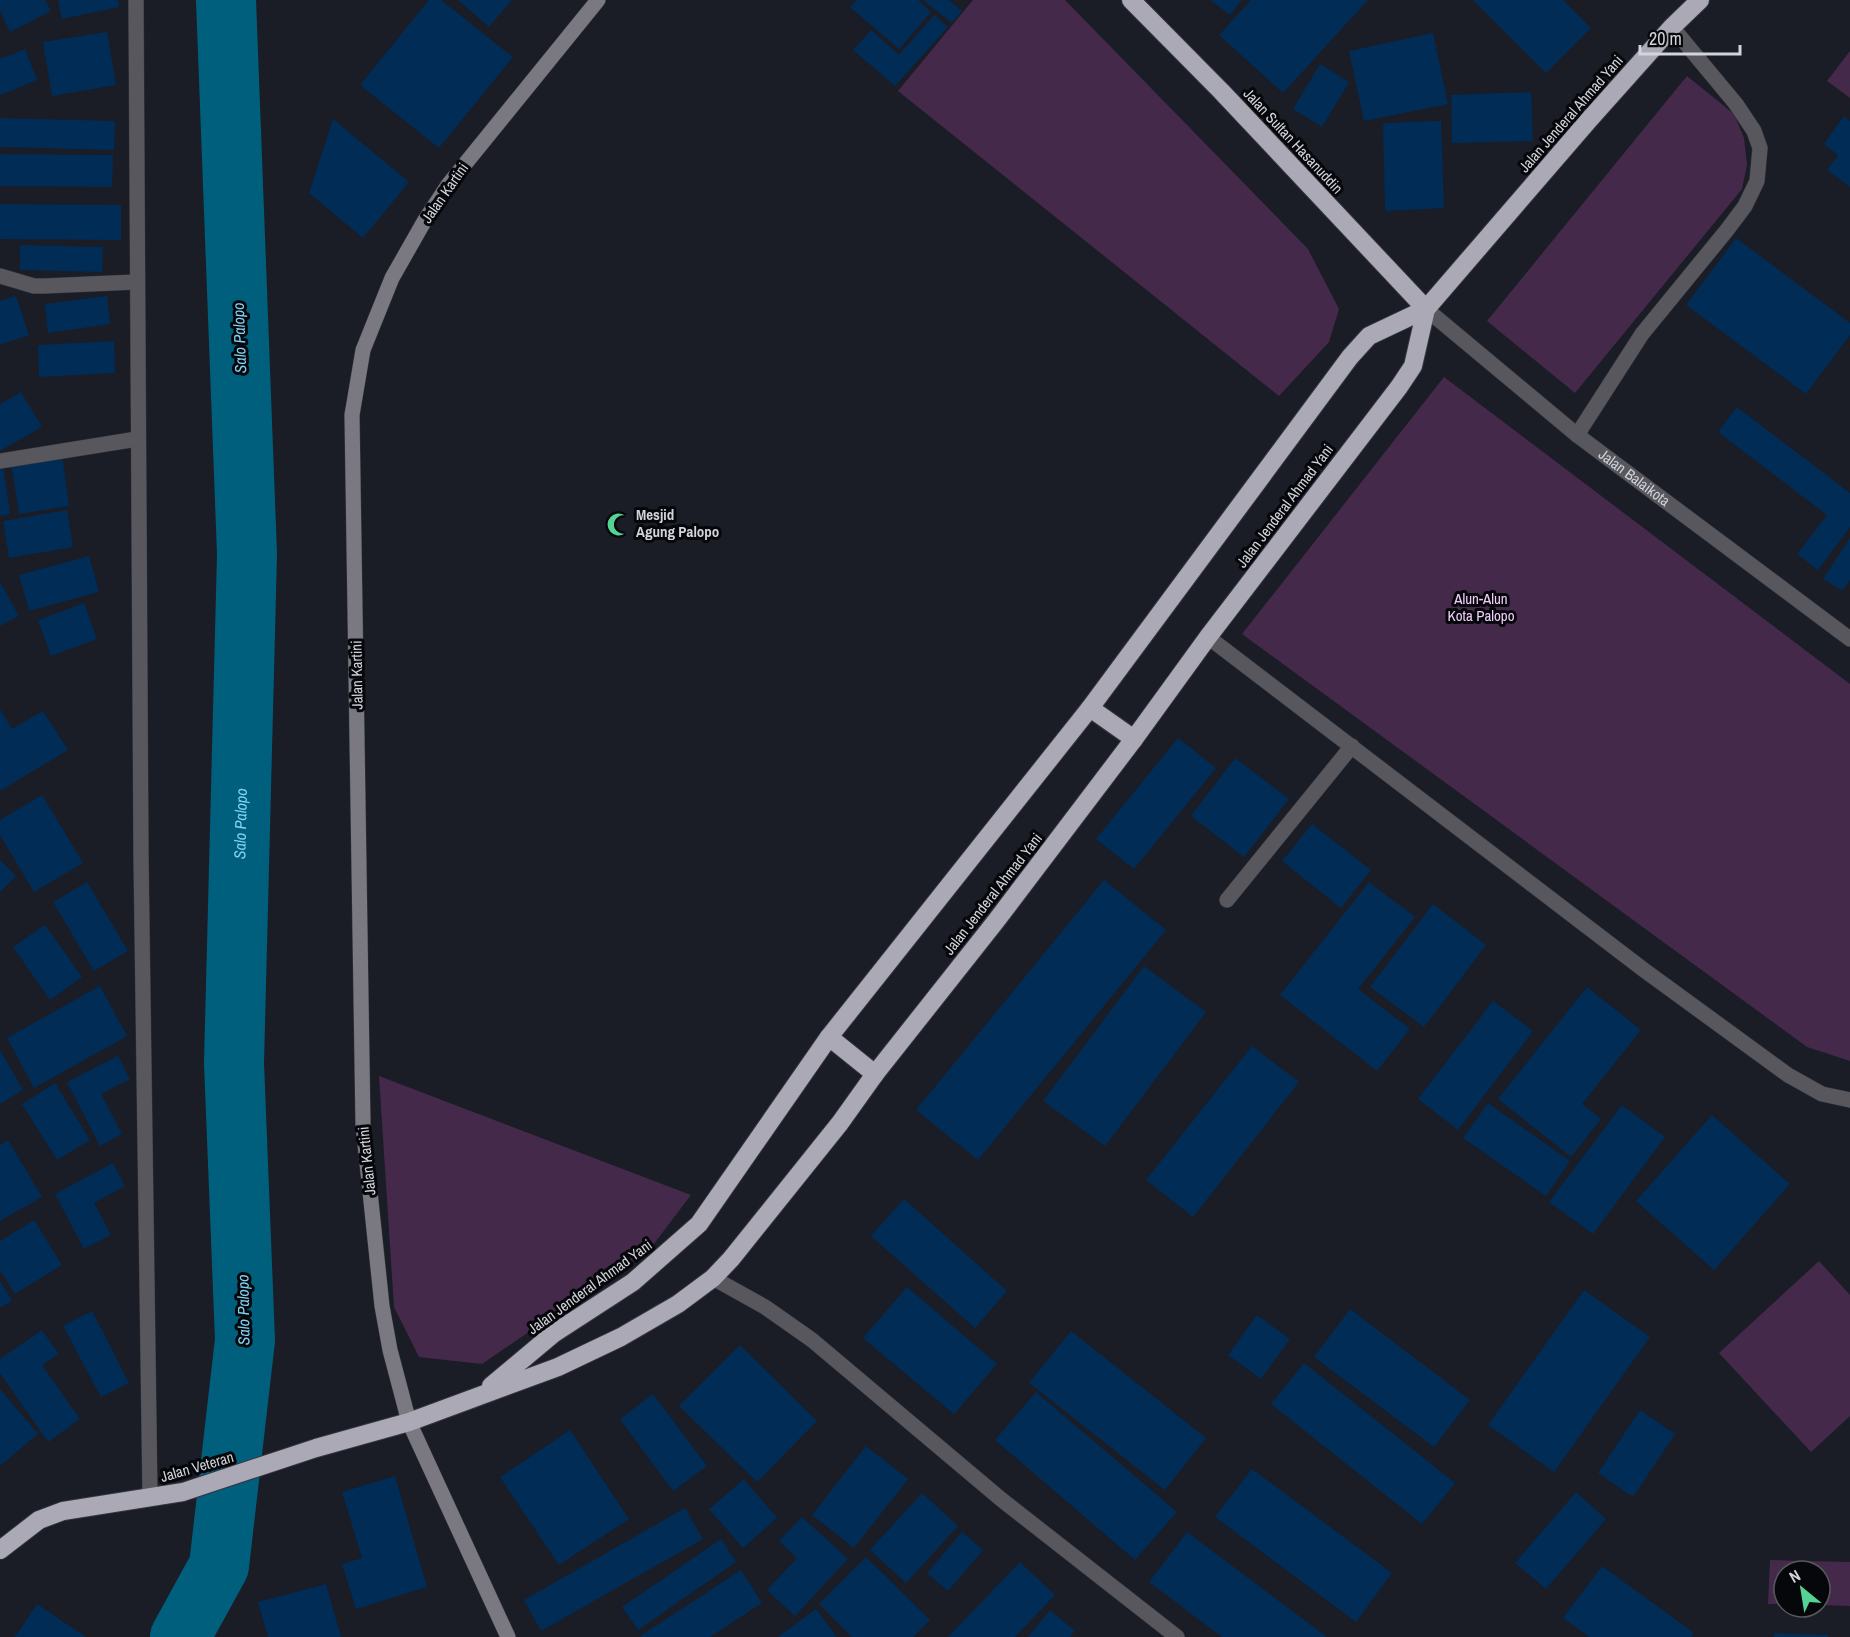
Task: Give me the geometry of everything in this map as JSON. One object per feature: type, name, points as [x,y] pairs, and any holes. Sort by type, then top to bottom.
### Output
[{"type":"highway","name":"Jalan Sultan Hasanuddin","points":[[1131,0],[1221,91],[1426,309]]},
{"type":"highway","name":"Jalan Jenderal Ahmad Yani","points":[[483,1393],[553,1334],[633,1282],[699,1224],[829,1037],[1090,708],[1350,357],[1369,336],[1426,309],[1588,121],[1672,27],[1700,0]]},
{"type":"highway","name":"Jalan Jenderal Ahmad Yani","points":[[409,1422],[558,1367],[621,1337],[678,1304],[713,1278],[731,1259],[833,1132],[875,1074],[996,921],[1413,366],[1426,309]]},
{"type":"highway","points":[[1090,708],[1134,739]]},
{"type":"highway","points":[[829,1037],[875,1074]]},
{"type":"highway","name":"Jalan Veteran","points":[[0,1550],[39,1520],[55,1514],[183,1492],[316,1448],[409,1422]]},
{"type":"street","points":[[136,0],[137,439],[150,1497]]},
{"type":"street","name":"Jalan Kartini","points":[[508,1637],[409,1422],[390,1350],[382,1306],[363,1125],[352,415],[363,350],[392,278],[425,220],[448,185],[598,0]]},
{"type":"street","points":[[1577,435],[1642,334],[1728,230],[1745,206],[1756,181],[1760,148],[1754,131],[1736,104],[1672,27]]},
{"type":"street","points":[[0,276],[34,286],[136,282]]},
{"type":"street","name":"Jalan Balaikota","points":[[1426,309],[1577,435],[1850,639]]},
{"type":"street","points":[[0,461],[137,439]]},
{"type":"street","points":[[1208,637],[1644,970],[1788,1075],[1822,1094],[1850,1100]]},
{"type":"street","points":[[1227,900],[1352,746]]},
{"type":"street","points":[[713,1278],[765,1307],[812,1340],[1002,1500],[1177,1637]]},
{"type":"green space","points":[[973,0],[1065,0],[1308,249],[1339,309],[1329,342],[1279,396],[898,91]]},
{"type":"green space","points":[[1850,51],[1850,98],[1827,81]]},
{"type":"green space","points":[[1687,76],[1734,114],[1744,138],[1747,165],[1742,189],[1575,393],[1487,321]]},
{"type":"green space","name":"Alun-Alun Kota Palopo","points":[[1444,377],[1850,684],[1850,1061],[1807,1047],[1242,634]]},
{"type":"green space","points":[[379,1076],[691,1195],[650,1249],[482,1364],[419,1357],[394,1307]]},
{"type":"green space","points":[[1819,1261],[1850,1295],[1850,1416],[1811,1452],[1719,1353]]},
{"type":"green space","points":[[1770,1560],[1772,1560],[1772,1604],[1768,1604]]},
{"type":"green space","points":[[1832,1562],[1850,1562],[1850,1606],[1832,1605]]},
{"type":"building","points":[[0,0],[45,0],[51,11],[10,32],[0,11]]},
{"type":"building","points":[[58,0],[118,0],[119,7],[62,19]]},
{"type":"building","points":[[429,0],[441,0],[513,57],[439,148],[360,85]]},
{"type":"building","points":[[458,0],[512,0],[489,27]]},
{"type":"building","points":[[857,0],[918,0],[931,12],[899,49],[850,7]]},
{"type":"building","points":[[923,0],[948,0],[962,11],[952,23]]},
{"type":"building","points":[[1210,0],[1242,0],[1230,15]]},
{"type":"building","points":[[1251,0],[1368,0],[1283,93],[1219,35]]},
{"type":"building","points":[[1473,0],[1563,0],[1591,28],[1546,73]]},
{"type":"building","points":[[934,15],[948,27],[895,86],[853,50],[871,30],[899,55]]},
{"type":"building","points":[[107,32],[116,85],[52,96],[43,42]]},
{"type":"building","points":[[1433,33],[1448,104],[1364,121],[1349,51]]},
{"type":"building","points":[[25,49],[37,80],[0,95],[0,59]]},
{"type":"building","points":[[1320,64],[1349,82],[1322,127],[1293,109]]},
{"type":"building","points":[[1531,92],[1533,141],[1452,143],[1451,95]]},
{"type":"building","points":[[1844,116],[1850,121],[1850,187],[1827,170],[1838,155],[1824,144]]},
{"type":"building","points":[[0,118],[115,121],[114,150],[0,147]]},
{"type":"building","points":[[333,119],[409,182],[363,238],[309,193]]},
{"type":"building","points":[[1441,121],[1444,208],[1385,211],[1383,123]]},
{"type":"building","points":[[0,154],[113,155],[112,187],[0,186]]},
{"type":"building","points":[[0,204],[121,205],[121,240],[0,239]]},
{"type":"building","points":[[1736,238],[1850,323],[1850,335],[1806,394],[1686,305]]},
{"type":"building","points":[[20,245],[103,247],[102,272],[20,270]]},
{"type":"building","points":[[16,296],[29,335],[0,345],[0,301]]},
{"type":"building","points":[[107,296],[110,324],[48,333],[45,304]]},
{"type":"building","points":[[114,341],[115,373],[39,377],[38,345]]},
{"type":"building","points":[[21,392],[42,427],[0,451],[0,404]]},
{"type":"building","points":[[1737,407],[1850,493],[1850,527],[1818,570],[1797,554],[1827,515],[1718,432]]},
{"type":"building","points":[[62,455],[69,506],[19,514],[11,463]]},
{"type":"building","points":[[3,466],[10,514],[0,516],[0,467]]},
{"type":"building","points":[[67,510],[73,547],[9,558],[3,521]]},
{"type":"building","points":[[1850,538],[1850,580],[1842,591],[1823,579]]},
{"type":"building","points":[[89,556],[99,592],[29,611],[19,575]]},
{"type":"building","points":[[0,582],[19,616],[0,626]]},
{"type":"building","points":[[84,603],[97,639],[51,656],[38,620]]},
{"type":"building","points":[[0,709],[12,729],[43,711],[68,750],[0,791]]},
{"type":"building","points":[[1178,738],[1216,768],[1134,869],[1096,839]]},
{"type":"building","points":[[1235,758],[1289,799],[1244,857],[1191,816]]},
{"type":"building","points":[[42,795],[83,863],[34,892],[0,835],[0,820]]},
{"type":"building","points":[[1312,824],[1371,870],[1341,908],[1282,861]]},
{"type":"building","points":[[0,860],[16,876],[0,892]]},
{"type":"building","points":[[1104,880],[1166,930],[978,1160],[916,1110]]},
{"type":"building","points":[[87,882],[128,951],[94,971],[53,902]]},
{"type":"building","points":[[1369,882],[1415,917],[1358,989],[1410,1029],[1377,1071],[1280,995]]},
{"type":"building","points":[[1433,904],[1486,945],[1424,1027],[1370,987]]},
{"type":"building","points":[[45,925],[82,977],[50,1000],[13,947]]},
{"type":"building","points":[[1144,966],[1206,1012],[1105,1146],[1043,1101]]},
{"type":"building","points":[[100,986],[127,1036],[34,1088],[7,1038]]},
{"type":"building","points":[[1587,987],[1641,1030],[1582,1104],[1601,1119],[1571,1157],[1498,1099]]},
{"type":"building","points":[[1493,1001],[1533,1031],[1458,1130],[1418,1099]]},
{"type":"building","points":[[1252,1046],[1299,1082],[1193,1217],[1146,1180]]},
{"type":"building","points":[[0,1050],[23,1090],[0,1104]]},
{"type":"building","points":[[118,1056],[130,1079],[101,1094],[122,1134],[100,1146],[67,1082]]},
{"type":"building","points":[[55,1083],[90,1140],[57,1160],[22,1104]]},
{"type":"building","points":[[1488,1103],[1570,1161],[1546,1196],[1463,1138]]},
{"type":"building","points":[[1622,1105],[1665,1137],[1593,1234],[1549,1202]]},
{"type":"building","points":[[1712,1115],[1790,1184],[1714,1270],[1636,1201]]},
{"type":"building","points":[[8,1140],[42,1197],[0,1221],[0,1145]]},
{"type":"building","points":[[113,1163],[125,1186],[94,1203],[111,1235],[84,1249],[55,1194]]},
{"type":"building","points":[[904,1199],[1007,1291],[975,1328],[871,1236]]},
{"type":"building","points":[[34,1220],[62,1265],[15,1294],[0,1270],[0,1241]]},
{"type":"building","points":[[0,1281],[12,1301],[0,1308]]},
{"type":"building","points":[[907,1287],[997,1364],[954,1414],[863,1338]]},
{"type":"building","points":[[1584,1290],[1650,1337],[1554,1472],[1488,1425]]},
{"type":"building","points":[[1350,1309],[1470,1400],[1434,1447],[1314,1357]]},
{"type":"building","points":[[92,1311],[129,1383],[101,1397],[63,1326]]},
{"type":"building","points":[[1257,1315],[1290,1339],[1261,1379],[1228,1355]]},
{"type":"building","points":[[42,1330],[59,1354],[42,1365],[80,1419],[48,1442],[0,1373],[0,1359]]},
{"type":"building","points":[[1071,1331],[1206,1438],[1165,1490],[1029,1383]]},
{"type":"building","points":[[740,1345],[817,1421],[757,1482],[679,1406]]},
{"type":"building","points":[[1304,1363],[1455,1483],[1422,1524],[1271,1404]]},
{"type":"building","points":[[0,1389],[38,1434],[0,1466]]},
{"type":"building","points":[[1036,1392],[1177,1512],[1135,1560],[995,1440]]},
{"type":"building","points":[[653,1394],[707,1466],[673,1491],[620,1419]]},
{"type":"building","points":[[1640,1410],[1675,1434],[1633,1497],[1598,1473]]},
{"type":"building","points":[[570,1430],[629,1519],[559,1565],[500,1477]]},
{"type":"building","points":[[866,1446],[908,1479],[854,1548],[812,1515]]},
{"type":"building","points":[[1252,1469],[1392,1573],[1356,1622],[1215,1517]]},
{"type":"building","points":[[395,1476],[427,1587],[356,1609],[342,1564],[362,1558],[342,1492]]},
{"type":"building","points":[[744,1479],[777,1518],[743,1548],[709,1509]]},
{"type":"building","points":[[1576,1492],[1606,1519],[1546,1589],[1515,1563]]},
{"type":"building","points":[[922,1493],[958,1526],[906,1583],[870,1550]]},
{"type":"building","points":[[685,1508],[703,1539],[541,1631],[524,1600]]},
{"type":"building","points":[[802,1517],[848,1559],[795,1616],[767,1590],[797,1558],[779,1541]]},
{"type":"building","points":[[962,1532],[983,1550],[948,1591],[927,1573]]},
{"type":"building","points":[[1187,1532],[1327,1637],[1222,1637],[1149,1582]]},
{"type":"building","points":[[721,1539],[736,1562],[638,1630],[622,1607]]},
{"type":"building","points":[[866,1557],[930,1620],[913,1637],[852,1637],[819,1604]]},
{"type":"building","points":[[1020,1562],[1055,1595],[1015,1637],[948,1637]]},
{"type":"building","points":[[1602,1566],[1694,1633],[1691,1637],[1589,1637],[1563,1618]]},
{"type":"building","points":[[741,1570],[762,1603],[710,1637],[640,1636]]},
{"type":"building","points":[[326,1584],[341,1637],[268,1637],[258,1602]]},
{"type":"building","points":[[37,1604],[86,1637],[15,1637]]},
{"type":"building","points":[[816,1609],[837,1637],[778,1637]]},
{"type":"building","points":[[1050,1610],[1075,1631],[1070,1637],[1028,1637]]},
{"type":"building","points":[[1774,1633],[1829,1635],[1828,1637],[1774,1637]]},
{"type":"waterway","name":"Salo Palopo","points":[[180,1637],[219,1566],[245,1340],[234,1063],[247,554],[226,0]]},
{"type":"place","name":"Mesjid Agung Palopo","points":[[618,524]]}]
